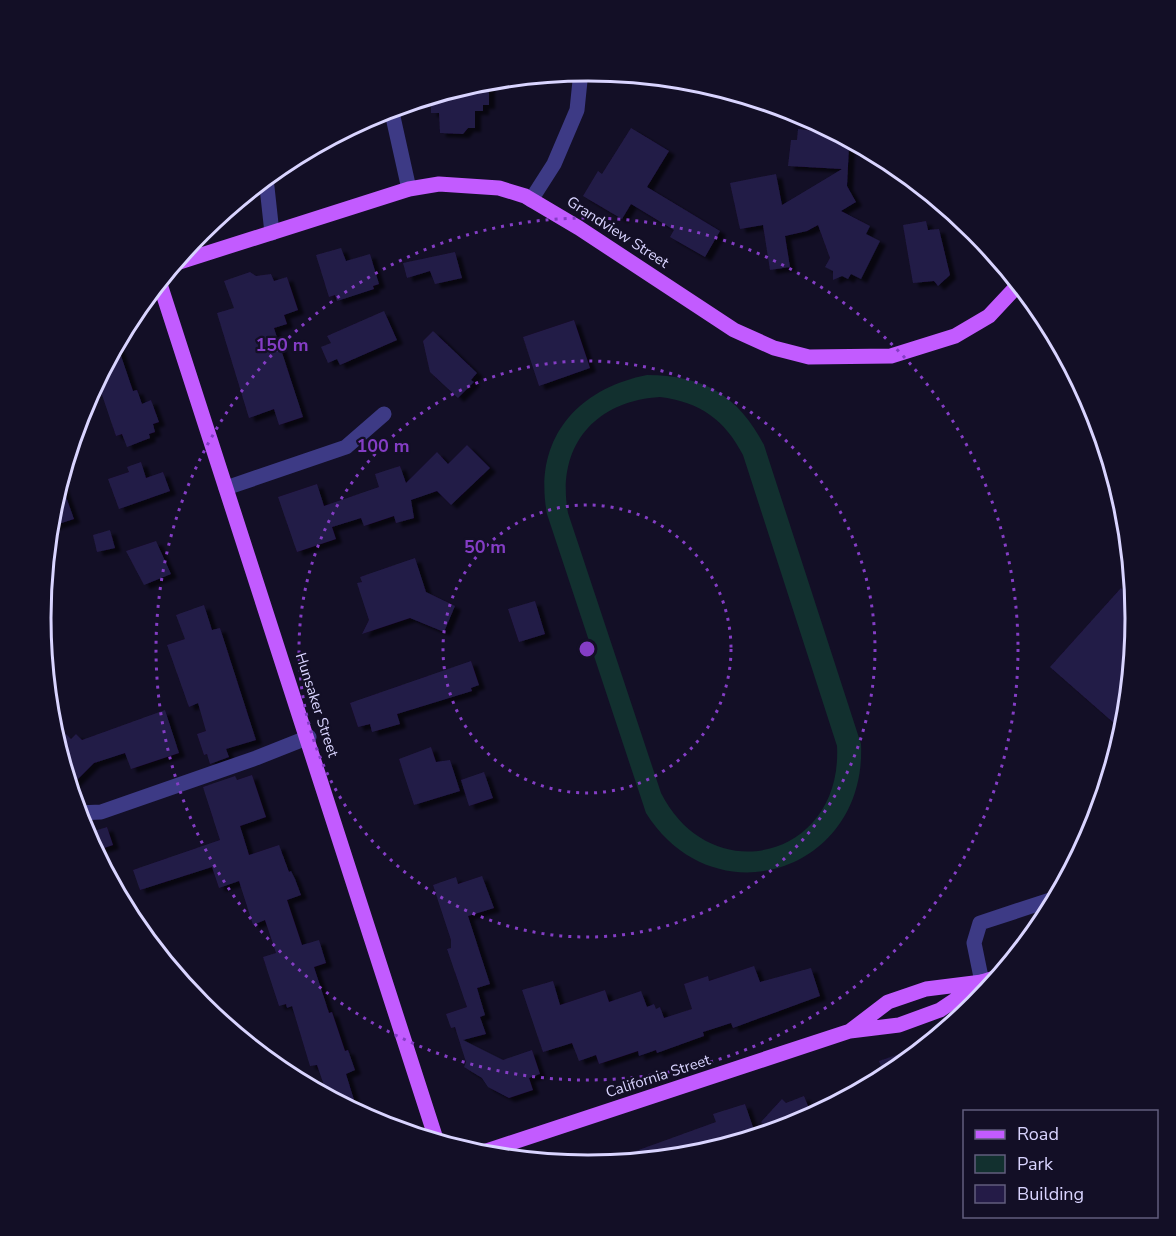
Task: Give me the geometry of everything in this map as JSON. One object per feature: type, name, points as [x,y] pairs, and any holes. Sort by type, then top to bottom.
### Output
[{"type":"main road","name":"Grandview Street","points":[[188,259],[410,189],[439,183],[499,188],[531,200],[579,228],[734,330],[774,348],[809,357],[891,356],[955,336],[989,316],[1013,290]]},
{"type":"main road","name":"Hunsaker Street","points":[[162,291],[309,737],[434,1133]]},
{"type":"main road","name":"California Street","points":[[850,1031],[888,1002],[926,989],[982,982]]},
{"type":"main road","name":"California Street","points":[[498,1147],[850,1031],[899,1025],[940,1010],[982,982]]},
{"type":"street","points":[[531,200],[554,164],[577,110],[580,81]]},
{"type":"street","points":[[393,118],[410,189]]},
{"type":"street","points":[[267,188],[272,233]]},
{"type":"street","points":[[226,488],[346,447],[384,414]]},
{"type":"street","points":[[88,813],[101,812],[309,737]]},
{"type":"street","points":[[982,982],[974,943],[980,923],[1043,902]]},
{"type":"green space","points":[[647,375],[667,376],[702,384],[717,391],[743,413],[764,445],[861,744],[856,788],[840,824],[814,851],[781,867],[745,872],[709,866],[675,846],[646,813],[547,514],[544,487],[547,463],[554,441],[565,422],[580,406],[599,392]],"holes":[[[660,397],[674,399],[699,408],[710,415],[728,432],[743,455],[837,746],[833,784],[819,815],[797,836],[770,849],[740,851],[710,843],[683,824],[661,793],[568,513],[566,489],[568,468],[574,448],[585,432],[599,418],[637,400]]]},
{"type":"building","points":[[489,90],[489,105],[483,105],[483,111],[475,111],[475,128],[468,128],[463,134],[440,133],[439,113],[431,113],[431,104]]},
{"type":"building","points":[[631,128],[669,151],[647,187],[720,231],[705,257],[670,237],[674,230],[631,204],[622,219],[583,196],[598,171],[602,174]]},
{"type":"building","points":[[798,129],[815,131],[849,149],[847,186],[856,202],[841,211],[870,226],[866,234],[880,241],[861,279],[851,274],[848,279],[842,276],[833,280],[833,271],[825,267],[830,258],[818,225],[807,231],[785,236],[790,267],[770,270],[763,225],[740,229],[730,183],[776,174],[782,205],[842,169],[788,166],[791,140],[797,140]]},
{"type":"building","points":[[926,221],[928,230],[939,229],[950,275],[938,286],[934,281],[913,283],[903,225]]},
{"type":"building","points":[[341,248],[346,261],[370,254],[379,284],[373,286],[374,289],[337,301],[335,295],[329,297],[316,255]]},
{"type":"building","points":[[455,252],[462,278],[435,284],[430,271],[407,278],[403,263]]},
{"type":"building","points":[[250,272],[256,276],[271,274],[274,281],[287,277],[298,310],[284,315],[287,324],[274,328],[303,417],[279,425],[274,409],[249,418],[217,313],[234,308],[224,281]]},
{"type":"building","points":[[384,311],[397,340],[340,365],[337,359],[328,363],[321,347],[331,343],[327,336]]},
{"type":"building","points":[[574,320],[590,368],[539,386],[523,337]]},
{"type":"building","points":[[433,331],[477,373],[471,380],[474,382],[458,398],[430,372],[423,341]]},
{"type":"building","points":[[120,354],[133,391],[137,390],[142,404],[151,400],[159,422],[153,424],[155,432],[149,434],[150,438],[127,447],[122,434],[116,436],[101,392]]},
{"type":"building","points":[[467,445],[490,468],[451,505],[437,491],[411,500],[414,518],[396,523],[394,516],[364,526],[361,518],[332,527],[336,539],[297,552],[278,497],[317,484],[324,506],[379,487],[375,474],[400,466],[406,483],[437,452],[448,464]]},
{"type":"building","points":[[141,462],[146,478],[163,472],[170,491],[119,509],[108,479],[129,472],[127,467]]},
{"type":"building","points":[[65,495],[74,519],[59,524]]},
{"type":"building","points":[[110,530],[115,548],[97,552],[93,535]]},
{"type":"building","points":[[156,541],[171,574],[144,585],[126,551]]},
{"type":"building","points":[[415,558],[426,592],[455,606],[444,632],[410,618],[362,634],[369,620],[357,583],[362,582],[360,577]]},
{"type":"building","points":[[1121,588],[1124,591],[1124,653],[1115,724],[1050,667]]},
{"type":"building","points":[[535,601],[545,634],[519,642],[508,609]]},
{"type":"building","points":[[204,605],[212,630],[220,628],[256,740],[226,749],[229,757],[210,764],[207,754],[204,755],[197,734],[206,731],[198,703],[189,707],[167,645],[185,639],[176,615]]},
{"type":"building","points":[[471,661],[479,685],[471,688],[472,691],[397,714],[400,724],[372,732],[370,724],[358,727],[350,703]]},
{"type":"building","points":[[165,710],[179,753],[131,769],[125,753],[94,763],[76,781],[64,736],[66,734],[71,739],[76,734],[82,740]]},
{"type":"building","points":[[431,747],[436,762],[450,760],[460,791],[414,805],[399,759]]},
{"type":"building","points":[[484,772],[493,798],[469,806],[461,780]]},
{"type":"building","points":[[252,775],[266,817],[240,826],[249,855],[279,845],[301,895],[287,900],[302,945],[319,940],[326,963],[314,967],[329,1013],[332,1012],[345,1051],[348,1050],[355,1070],[346,1074],[355,1102],[324,1086],[317,1065],[310,1066],[292,1006],[287,1008],[286,1004],[279,1006],[263,957],[276,953],[265,920],[253,925],[239,881],[219,888],[212,867],[140,890],[133,870],[220,840],[203,787],[235,776],[237,780]]},
{"type":"building","points":[[107,827],[113,845],[103,848],[95,831]]},
{"type":"building","points":[[482,876],[494,908],[468,916],[490,984],[477,988],[485,1015],[480,1017],[486,1034],[463,1040],[503,1060],[532,1050],[540,1074],[529,1078],[533,1090],[509,1098],[488,1087],[482,1078],[464,1067],[466,1062],[455,1027],[451,1028],[446,1014],[467,1007],[447,949],[451,948],[451,940],[433,885],[456,877],[458,884]]},
{"type":"building","points":[[754,966],[760,982],[811,968],[820,996],[733,1028],[731,1023],[703,1032],[704,1036],[657,1053],[656,1050],[639,1056],[638,1051],[599,1064],[596,1055],[579,1061],[572,1043],[543,1052],[522,990],[553,981],[560,1005],[605,990],[609,1002],[641,991],[647,1007],[654,1004],[656,1009],[660,1007],[664,1018],[692,1009],[684,984],[708,976],[709,981]]},
{"type":"building","points":[[901,1053],[881,1067],[879,1061]]},
{"type":"building","points":[[804,1096],[809,1108],[765,1125],[761,1122],[782,1099],[786,1103]]},
{"type":"building","points":[[745,1104],[754,1129],[693,1145],[630,1153],[716,1122],[713,1114]]}]
